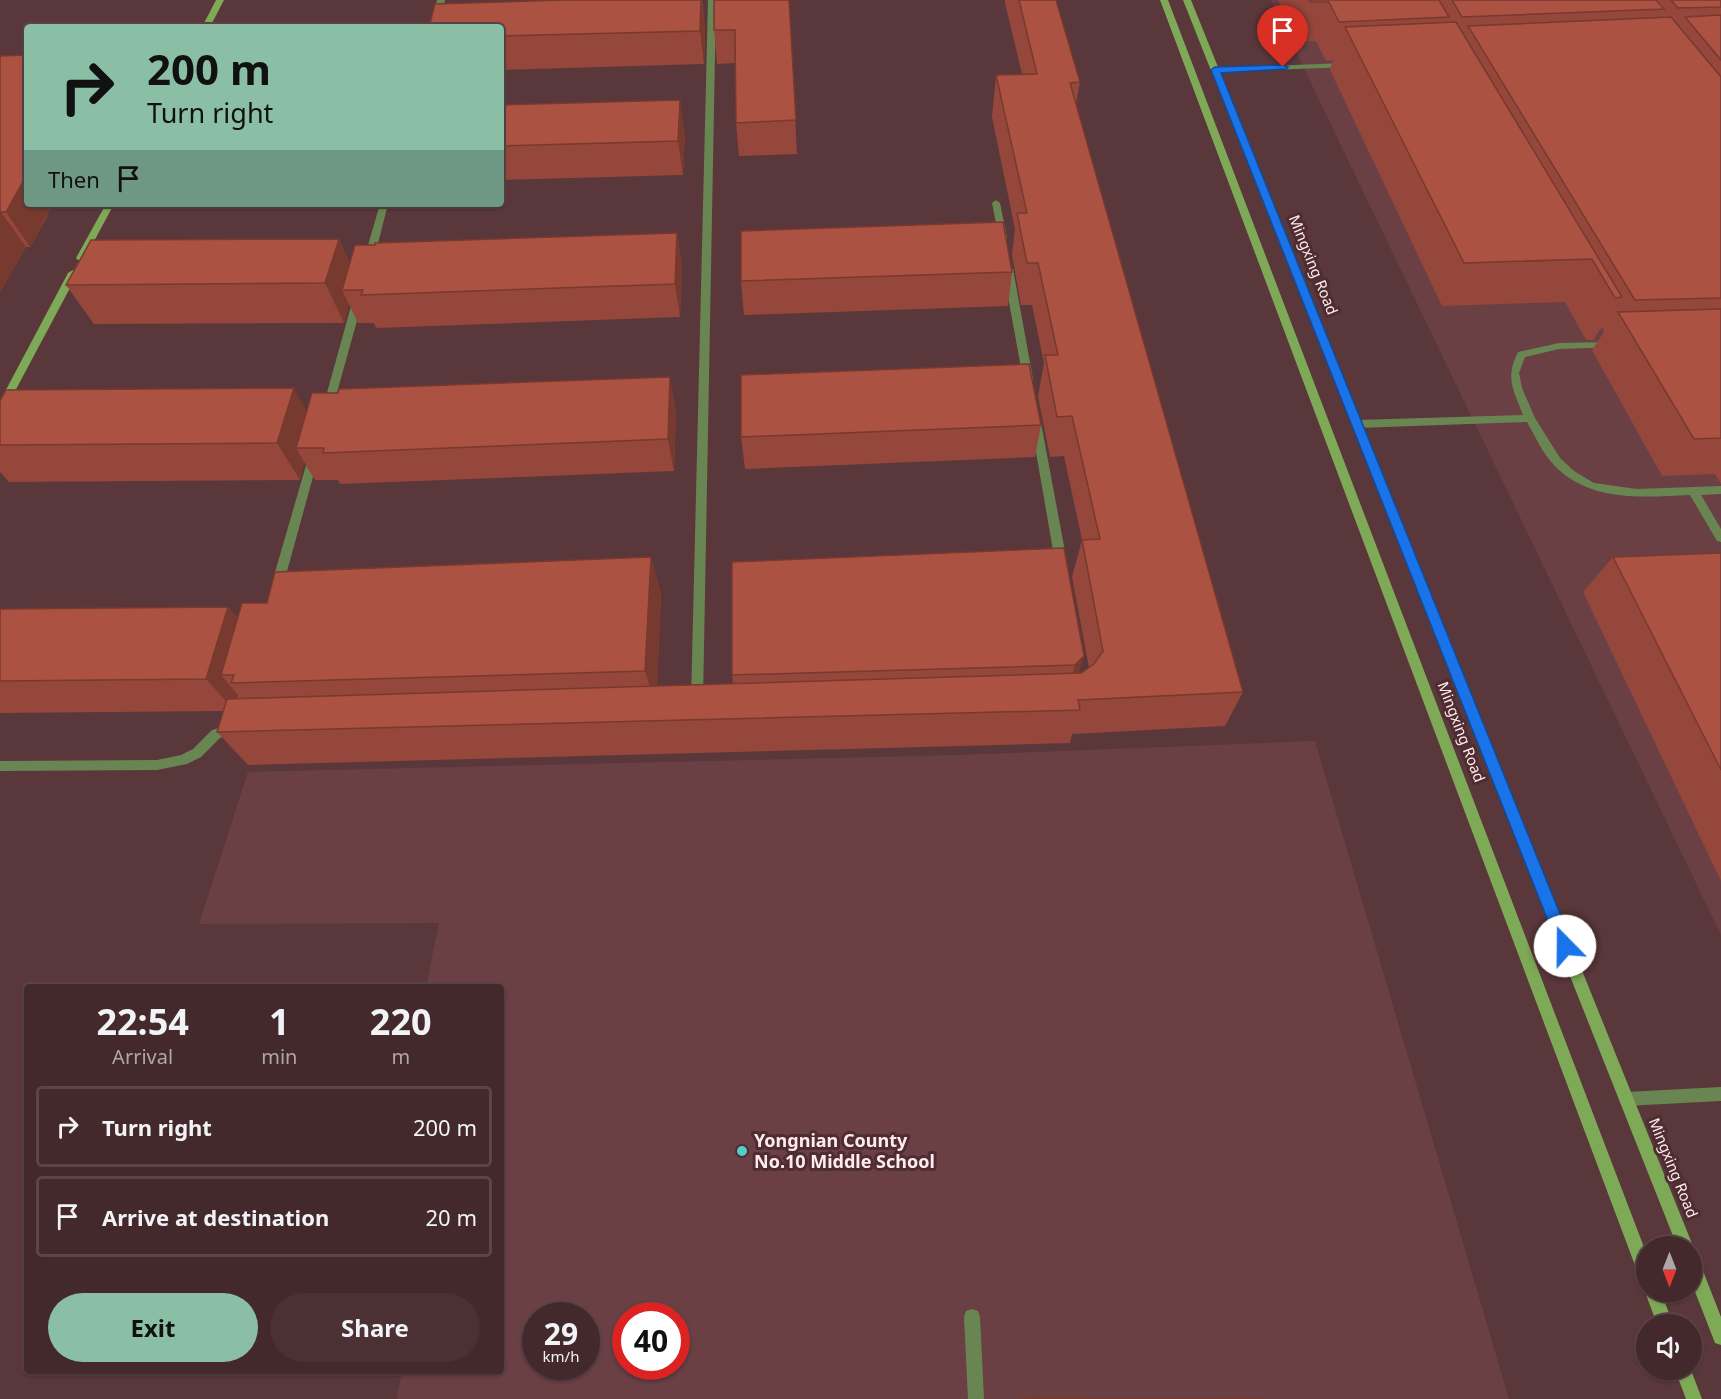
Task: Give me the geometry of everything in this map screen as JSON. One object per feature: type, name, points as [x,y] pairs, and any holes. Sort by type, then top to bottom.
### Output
[{"type":"street","points":[[208,24],[220,0]]},
{"type":"street","points":[[435,24],[441,0]]},
{"type":"street","points":[[697,711],[712,0]]},
{"type":"street","name":"Mingxing Road","points":[[1164,0],[1636,1247]]},
{"type":"street","name":"Mingxing Road","points":[[1188,0],[1681,1236]]},
{"type":"street","points":[[1215,70],[1358,64]]},
{"type":"street","points":[[996,203],[1030,392]]},
{"type":"street","points":[[0,410],[108,207]]},
{"type":"street","points":[[365,272],[383,207]]},
{"type":"street","points":[[324,419],[362,283]]},
{"type":"street","points":[[1598,335],[1604,345]]},
{"type":"street","points":[[1628,344],[1559,346],[1521,354],[1514,373],[1517,388],[1530,418],[1556,461],[1570,474],[1592,487],[1637,493],[1721,490]]},
{"type":"street","points":[[1035,416],[1062,569]]},
{"type":"street","points":[[1357,424],[1530,418]]},
{"type":"street","points":[[273,601],[318,442]]},
{"type":"street","points":[[1693,491],[1721,538]]},
{"type":"street","points":[[0,766],[157,765],[183,760],[197,753],[216,734],[243,722]]},
{"type":"street","points":[[1626,1098],[1721,1094]]},
{"type":"street","points":[[1702,1289],[1721,1337]]},
{"type":"street","points":[[972,1317],[976,1399]]},
{"type":"street","points":[[1687,1380],[1694,1399]]},
{"type":"shaded area","points":[[1271,0],[1721,0],[1721,935]]},
{"type":"shaded area","points":[[1315,741],[1509,1399],[397,1399],[401,1374],[504,1374],[504,984],[427,984],[439,923],[199,924],[248,772],[961,755]]},
{"type":"building","points":[[565,0],[701,0],[700,31],[504,36],[504,24],[430,24],[435,4]]},
{"type":"building","points":[[714,0],[789,0],[796,120],[736,123],[735,30],[714,30]]},
{"type":"building","points":[[1019,0],[1056,0],[1080,82],[1070,83],[1243,692],[1078,700],[1080,710],[217,732],[227,699],[1081,673],[1094,664],[1103,651],[1082,540],[1100,539],[1072,416],[1057,417],[1045,355],[1058,355],[1038,263],[1027,263],[1017,213],[1027,213],[996,75],[1037,74]]},
{"type":"building","points":[[1309,0],[1439,0],[1449,17],[1339,22],[1329,2]]},
{"type":"building","points":[[1452,0],[1656,0],[1664,9],[1462,17]]},
{"type":"building","points":[[1671,0],[1721,0],[1721,7],[1678,8]]},
{"type":"building","points":[[1721,15],[1721,60],[1685,17]]},
{"type":"building","points":[[1671,17],[1721,77],[1721,298],[1635,300],[1468,26]]},
{"type":"building","points":[[1456,22],[1622,297],[1615,298],[1592,259],[1464,263],[1345,27]]},
{"type":"building","points":[[24,55],[24,179],[6,212],[0,214],[0,56]]},
{"type":"building","points":[[680,100],[678,141],[504,146],[504,105]]},
{"type":"building","points":[[1003,222],[1012,272],[741,281],[741,231]]},
{"type":"building","points":[[677,233],[675,284],[361,295],[363,290],[342,290],[355,245]]},
{"type":"building","points":[[339,239],[325,283],[66,285],[91,240]]},
{"type":"building","points":[[1721,309],[1721,438],[1694,439],[1618,312]]},
{"type":"building","points":[[1029,364],[1041,425],[741,437],[741,375]]},
{"type":"building","points":[[670,377],[668,439],[323,453],[324,448],[296,448],[312,393],[338,393],[339,389]]},
{"type":"building","points":[[294,388],[277,443],[0,445],[0,401],[6,390]]},
{"type":"building","points":[[1064,548],[1084,656],[1075,665],[732,675],[732,562]]},
{"type":"building","points":[[1721,553],[1721,770],[1613,557]]},
{"type":"building","points":[[651,557],[645,671],[231,683],[234,675],[221,675],[242,603],[267,603],[275,572]]},
{"type":"building","points":[[228,607],[206,679],[0,681],[0,609]]},
{"type":"building","points":[[1023,1398],[1264,1399],[1024,1399]]},
{"type":"place","name":"Yongnian County No.10 Middle School","points":[[742,1151]]},
{"type":"route","points":[[1283,67],[1215,70],[1565,946]]}]
